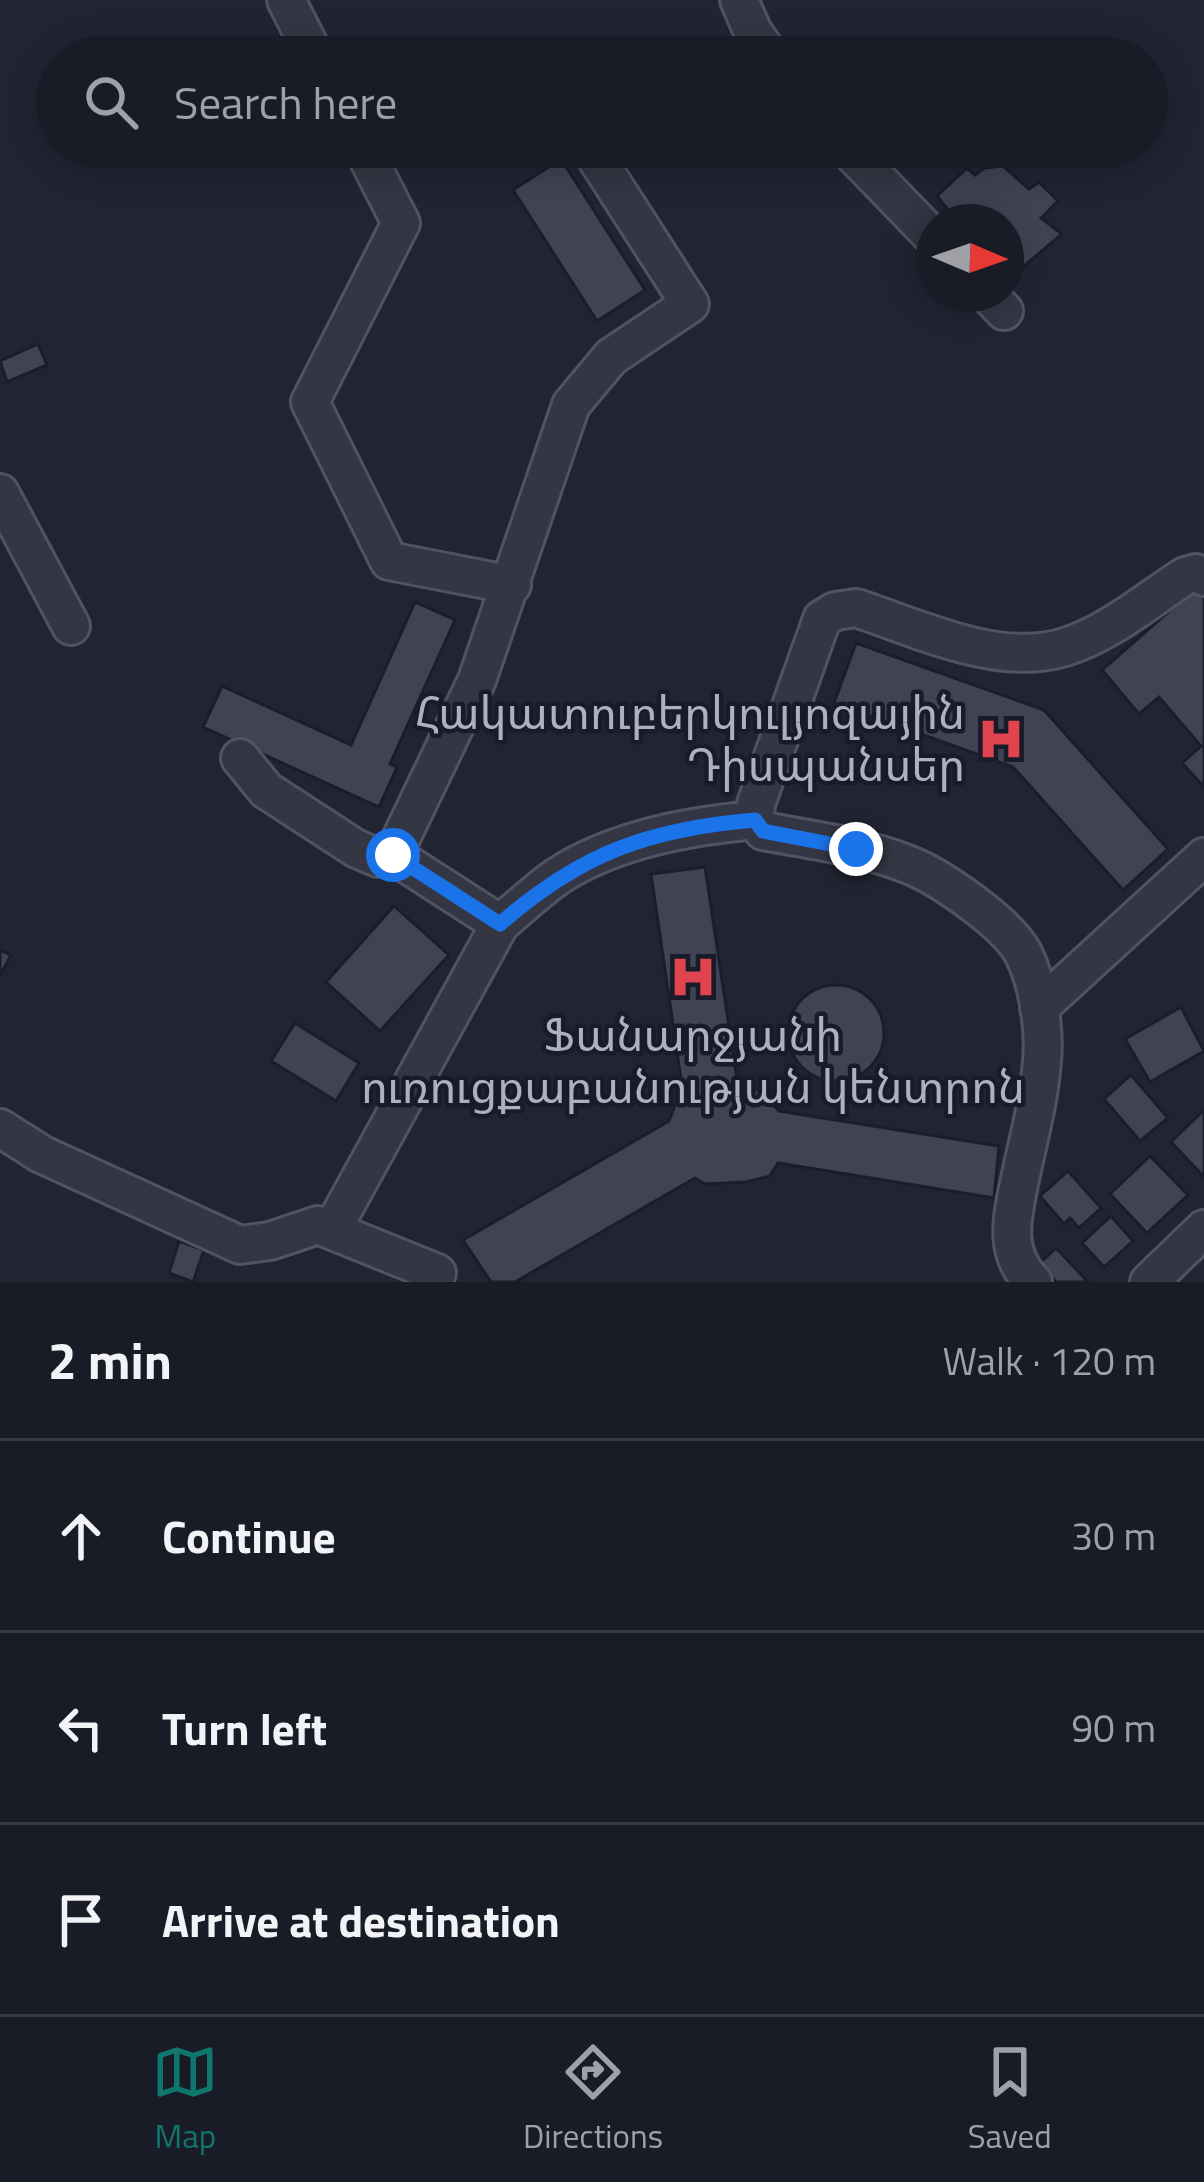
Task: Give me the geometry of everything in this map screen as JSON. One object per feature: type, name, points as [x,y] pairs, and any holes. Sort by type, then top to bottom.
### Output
[{"type":"street","points":[[286,0],[304,36]]},
{"type":"street","points":[[739,0],[756,36]]},
{"type":"street","points":[[373,168],[401,223],[310,401],[389,561],[512,585]]},
{"type":"street","points":[[393,855],[477,680],[571,405],[611,357],[690,304],[603,168]]},
{"type":"street","points":[[866,168],[916,219]]},
{"type":"street","points":[[0,493],[71,626]]},
{"type":"street","points":[[1033,1282],[1020,1269],[1011,1248],[1043,1058],[1039,1008],[1022,952],[975,903],[910,865],[763,831],[755,820],[756,804],[822,619],[835,611],[856,608],[993,650],[1034,651],[1063,648],[1094,634],[1185,576],[1204,577]]},
{"type":"street","points":[[241,758],[266,790],[355,848],[378,858],[393,855],[500,924]]},
{"type":"street","points":[[333,1228],[500,924],[559,876],[594,857],[674,833],[755,820]]},
{"type":"street","points":[[1039,1008],[1204,857]]},
{"type":"street","points":[[0,1128],[58,1162],[241,1245],[318,1225],[437,1273]]},
{"type":"street","points":[[1149,1282],[1204,1229]]},
{"type":"building","points":[[547,168],[567,168],[645,290],[597,321],[513,190]]},
{"type":"building","points":[[967,168],[975,175],[984,168],[1005,168],[1029,189],[1039,182],[1058,201],[1041,218],[1062,234],[1024,266],[1024,204],[943,204],[937,196]]},
{"type":"building","points":[[38,344],[47,365],[7,382],[0,361]]},
{"type":"building","points":[[1200,584],[1204,589],[1204,787],[1182,763],[1201,746],[1159,697],[1139,714],[1102,670]]},
{"type":"building","points":[[415,602],[455,620],[390,764],[397,767],[379,807],[203,727],[222,686],[351,745]]},
{"type":"building","name":"Հակատուբերկուլյոզային Դիսպանսեր","points":[[856,643],[1044,710],[1168,849],[1123,890],[1013,767],[834,703]]},
{"type":"building","name":"Ֆանարջյանի ուռուցքաբանության կենտրոն","points":[[705,867],[737,1080],[757,1089],[779,1111],[999,1146],[994,1198],[778,1163],[770,1176],[746,1182],[705,1184],[695,1178],[515,1282],[491,1282],[463,1240],[669,1121],[682,1086],[651,874]]},
{"type":"building","points":[[394,906],[449,955],[380,1031],[326,982]]},
{"type":"building","points":[[0,950],[11,955],[0,976]]},
{"type":"building","points":[[836,985],[870,999],[884,1033],[870,1067],[836,1081],[802,1067],[788,1033],[802,999]]},
{"type":"building","points":[[1181,1007],[1204,1051],[1150,1082],[1125,1039]]},
{"type":"building","points":[[295,1023],[359,1063],[336,1101],[271,1061]]},
{"type":"building","points":[[1131,1075],[1168,1118],[1140,1141],[1104,1099]]},
{"type":"building","points":[[1204,1110],[1204,1177],[1171,1142]]},
{"type":"building","points":[[1150,1156],[1188,1195],[1147,1233],[1110,1194]]},
{"type":"building","points":[[1068,1171],[1101,1208],[1079,1228],[1070,1218],[1064,1224],[1040,1196]]},
{"type":"building","points":[[1111,1216],[1133,1241],[1104,1267],[1082,1243]]},
{"type":"building","points":[[179,1241],[204,1250],[193,1282],[169,1273]]},
{"type":"building","points":[[1056,1248],[1088,1282],[1056,1282],[1039,1264]]},
{"type":"place","name":"Հակատուբերկուլյոզային Դիսպանսեր","points":[[1001,739]]},
{"type":"place","name":"Ֆանարջյանի ուռուցքաբանության կենտրոն","points":[[693,977]]},
{"type":"route","points":[[393,855],[500,924],[559,876],[594,857],[716,824],[755,820],[763,831],[856,849]]}]
